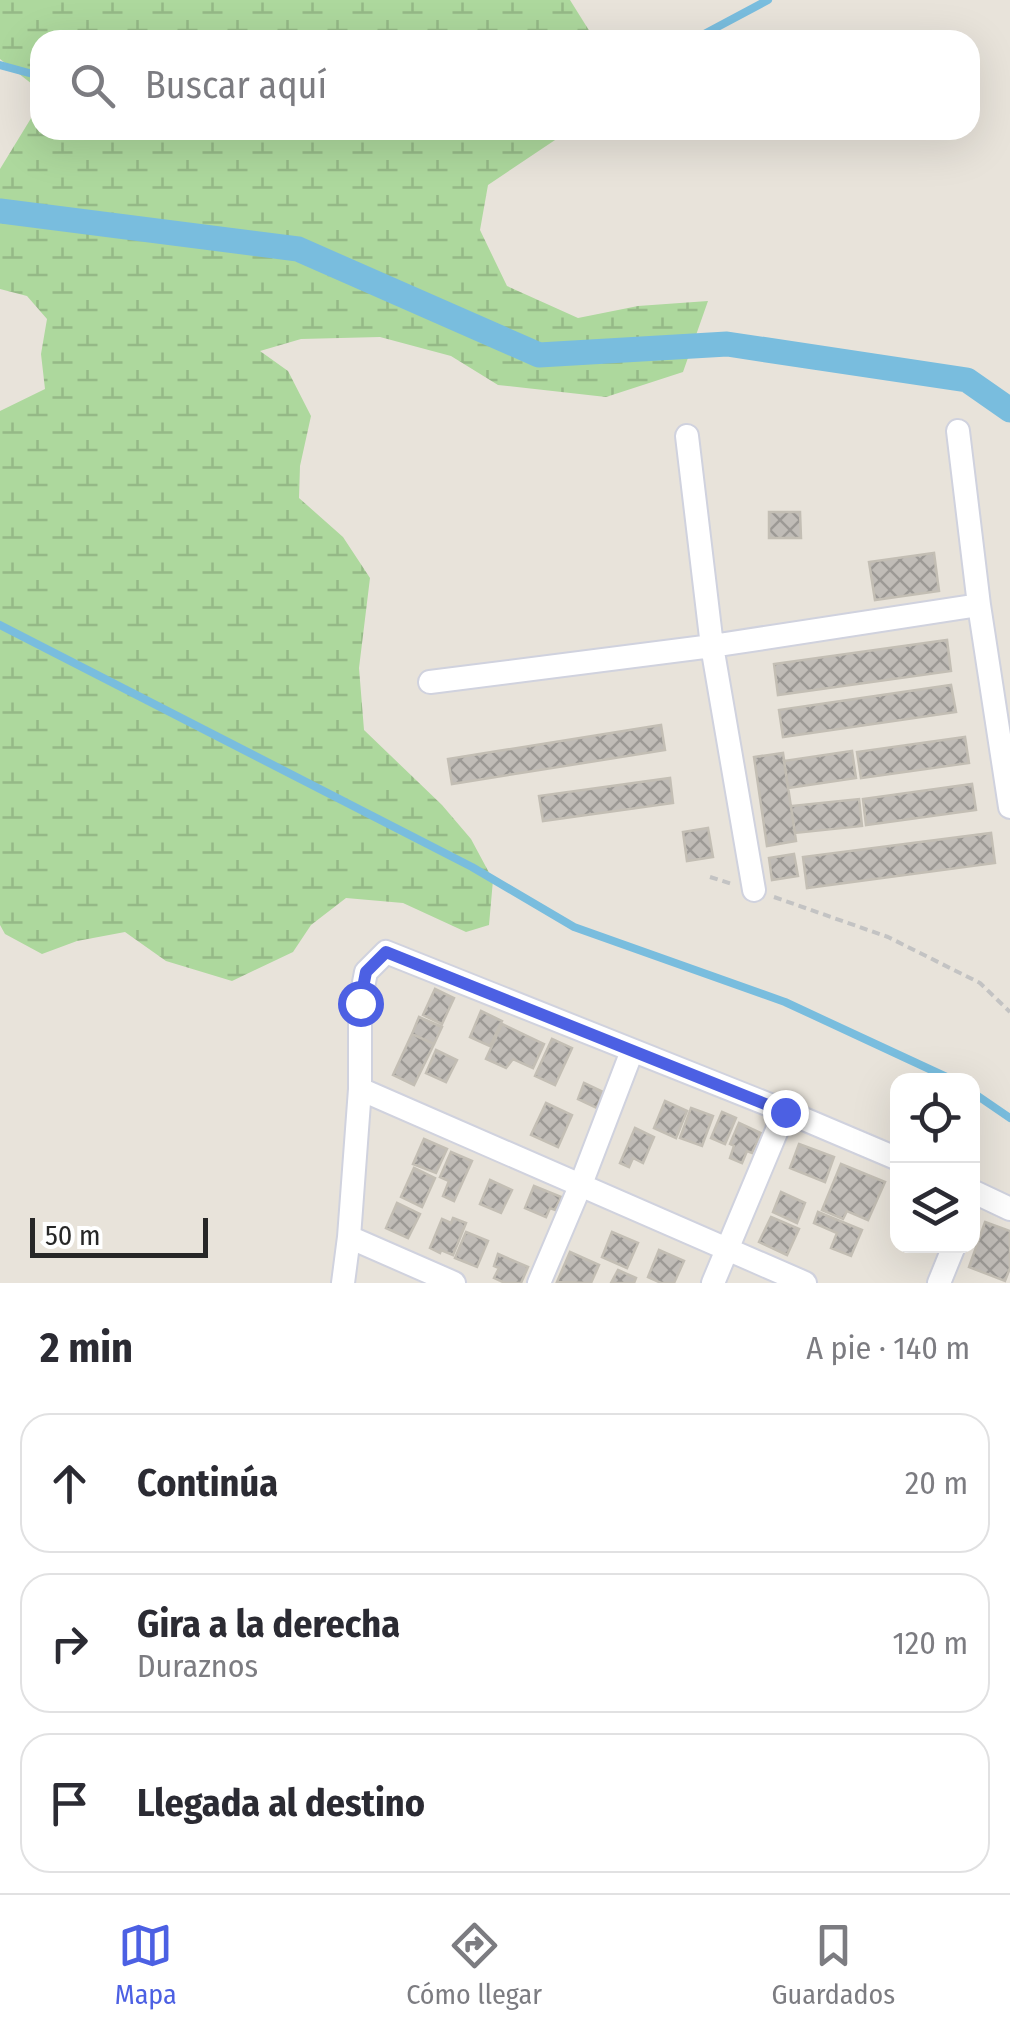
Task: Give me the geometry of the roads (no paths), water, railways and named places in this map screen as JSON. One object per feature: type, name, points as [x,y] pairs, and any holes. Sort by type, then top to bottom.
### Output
[{"type":"street","points":[[958,431],[979,605],[1010,807]]},
{"type":"street","points":[[687,436],[712,646],[754,890]]},
{"type":"street","points":[[430,682],[712,646],[979,605]]},
{"type":"street","points":[[344,1283],[360,1089],[360,1003],[366,972],[386,952],[890,1156]]},
{"type":"street","points":[[539,1283],[632,1052]]},
{"type":"street","points":[[360,1089],[806,1283]]},
{"type":"street","points":[[713,1283],[785,1112]]},
{"type":"street","points":[[980,1197],[1010,1209]]},
{"type":"street","points":[[350,1237],[454,1283]]},
{"type":"street","points":[[939,1283],[951,1253]]},
{"type":"waterway","points":[[712,30],[768,0]]},
{"type":"waterway","points":[[0,65],[30,73]]},
{"type":"waterway","points":[[0,211],[298,249],[539,355],[727,344],[967,380],[1010,410]]},
{"type":"waterway","points":[[0,625],[472,867],[574,927],[785,1002],[938,1073]]},
{"type":"waterway","points":[[980,1097],[1010,1118]]}]
